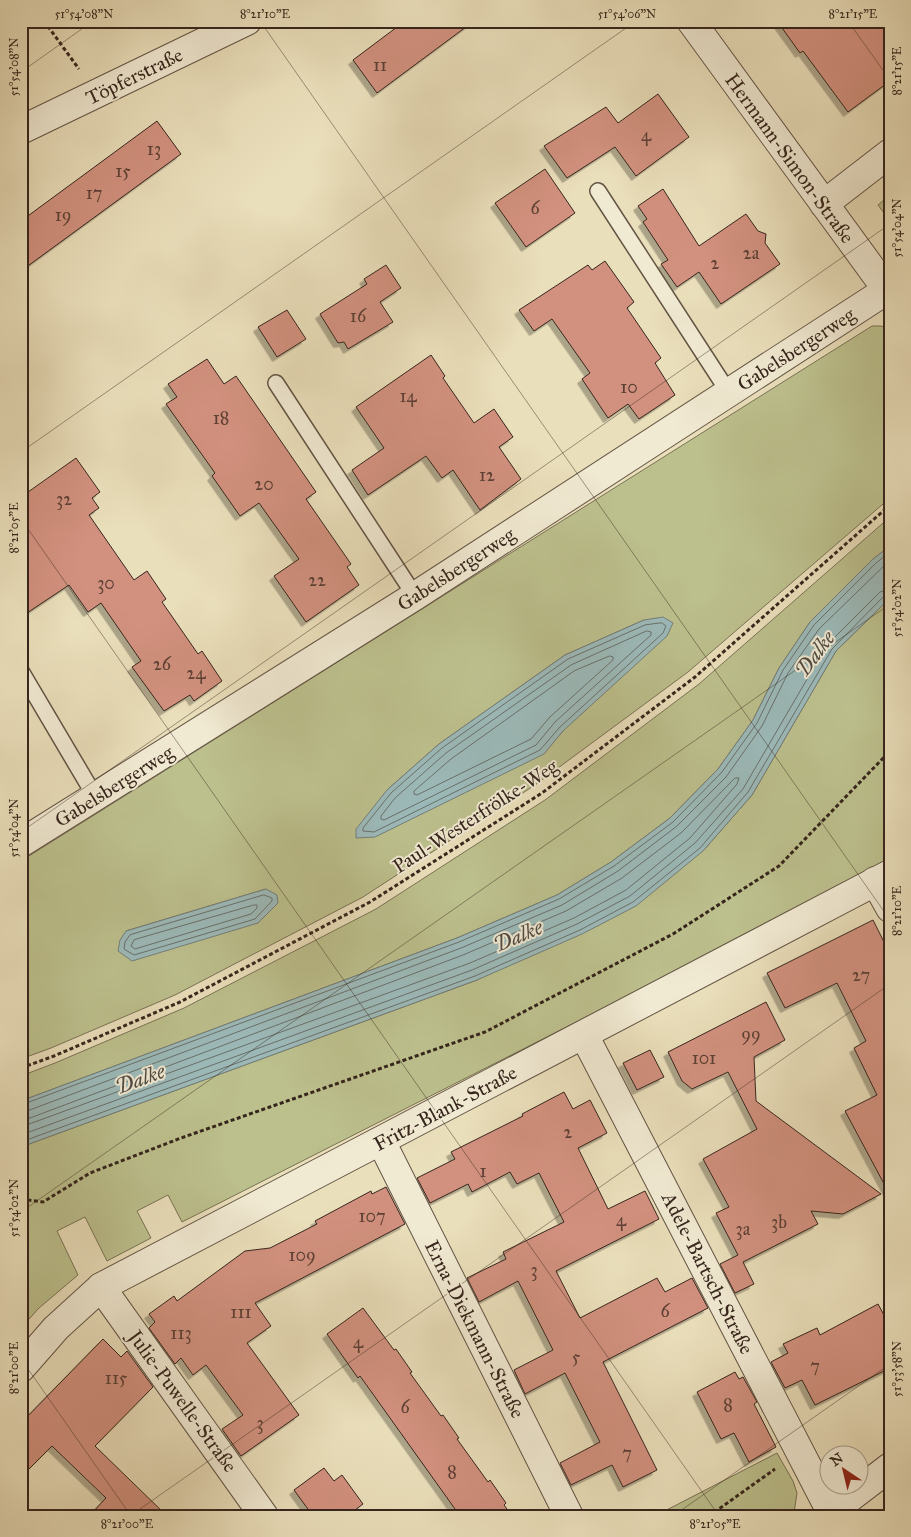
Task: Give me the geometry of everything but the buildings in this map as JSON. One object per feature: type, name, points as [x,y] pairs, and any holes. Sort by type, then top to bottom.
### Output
[{"type":"street","name":"Töpferstraße","points":[[21,130],[247,21]]},
{"type":"street","name":"Hermann-Simon-Straße","points":[[690,21],[888,292]]},
{"type":"street","points":[[824,204],[890,154]]},
{"type":"street","name":"Gabelsbergerweg","points":[[21,843],[96,798],[415,596],[888,292]]},
{"type":"street","points":[[883,878],[890,908]]},
{"type":"street","name":"Fritz-Blank-Straße","points":[[21,1368],[56,1328],[101,1287],[883,878]]},
{"type":"street","name":"Adele-Bartsch-Straße","points":[[584,1035],[800,1452],[828,1514],[890,1467]]},
{"type":"street","name":"Erna-Diekmann-Straße","points":[[381,1141],[569,1516]]},
{"type":"street","name":"Julie-Puwelle-Straße","points":[[101,1287],[264,1516]]},
{"type":"lane","points":[[598,190],[729,393]]},
{"type":"lane","points":[[276,383],[415,596]]},
{"type":"lane","points":[[21,671],[96,798]]},
{"type":"path","points":[[44,21],[97,94]]},
{"type":"path","name":"Paul-Westerfrölke-Weg","points":[[21,1068],[54,1056],[180,1002],[370,902],[542,793],[695,677],[890,505]]},
{"type":"path","points":[[21,1199],[43,1202],[90,1173],[136,1155],[485,1032],[673,934],[779,866],[890,751]]},
{"type":"path","points":[[710,1516],[800,1452]]},
{"type":"green space","points":[[890,195],[890,221],[878,205]]},
{"type":"green space","points":[[872,326],[890,329],[890,498],[688,672],[535,785],[363,897],[175,995],[21,1059],[21,861]],"holes":[[[644,620],[563,731],[543,754],[387,790],[439,744],[565,655]],[[266,889],[258,923],[126,931]]]},
{"type":"green space","points":[[890,517],[890,546],[873,559],[810,622],[779,668],[753,720],[718,769],[670,818],[611,862],[557,895],[457,938],[21,1101],[21,1076],[184,1008],[376,909],[545,800],[699,684]]},
{"type":"green space","points":[[890,598],[890,863],[182,1222],[168,1195],[137,1211],[151,1238],[107,1261],[85,1217],[57,1231],[78,1275],[39,1308],[21,1328],[21,1147],[477,980],[703,851],[752,795],[836,651]]},
{"type":"green space","points":[[777,1453],[793,1481],[797,1493],[794,1513],[791,1516],[655,1516]]},
{"type":"water","name":"Dalke","points":[[890,546],[890,598],[836,651],[752,795],[703,851],[636,906],[582,934],[477,980],[21,1147],[21,1101],[457,938],[557,895],[611,862],[670,818],[718,769],[753,720],[779,668],[810,622],[873,559]]},
{"type":"water","points":[[663,617],[673,623],[667,636],[563,731],[544,754],[375,837],[356,838],[356,829],[387,790],[439,744],[565,655],[644,620]]},
{"type":"water","points":[[266,889],[277,895],[278,903],[258,923],[132,961],[118,951],[120,940],[126,931]]}]
